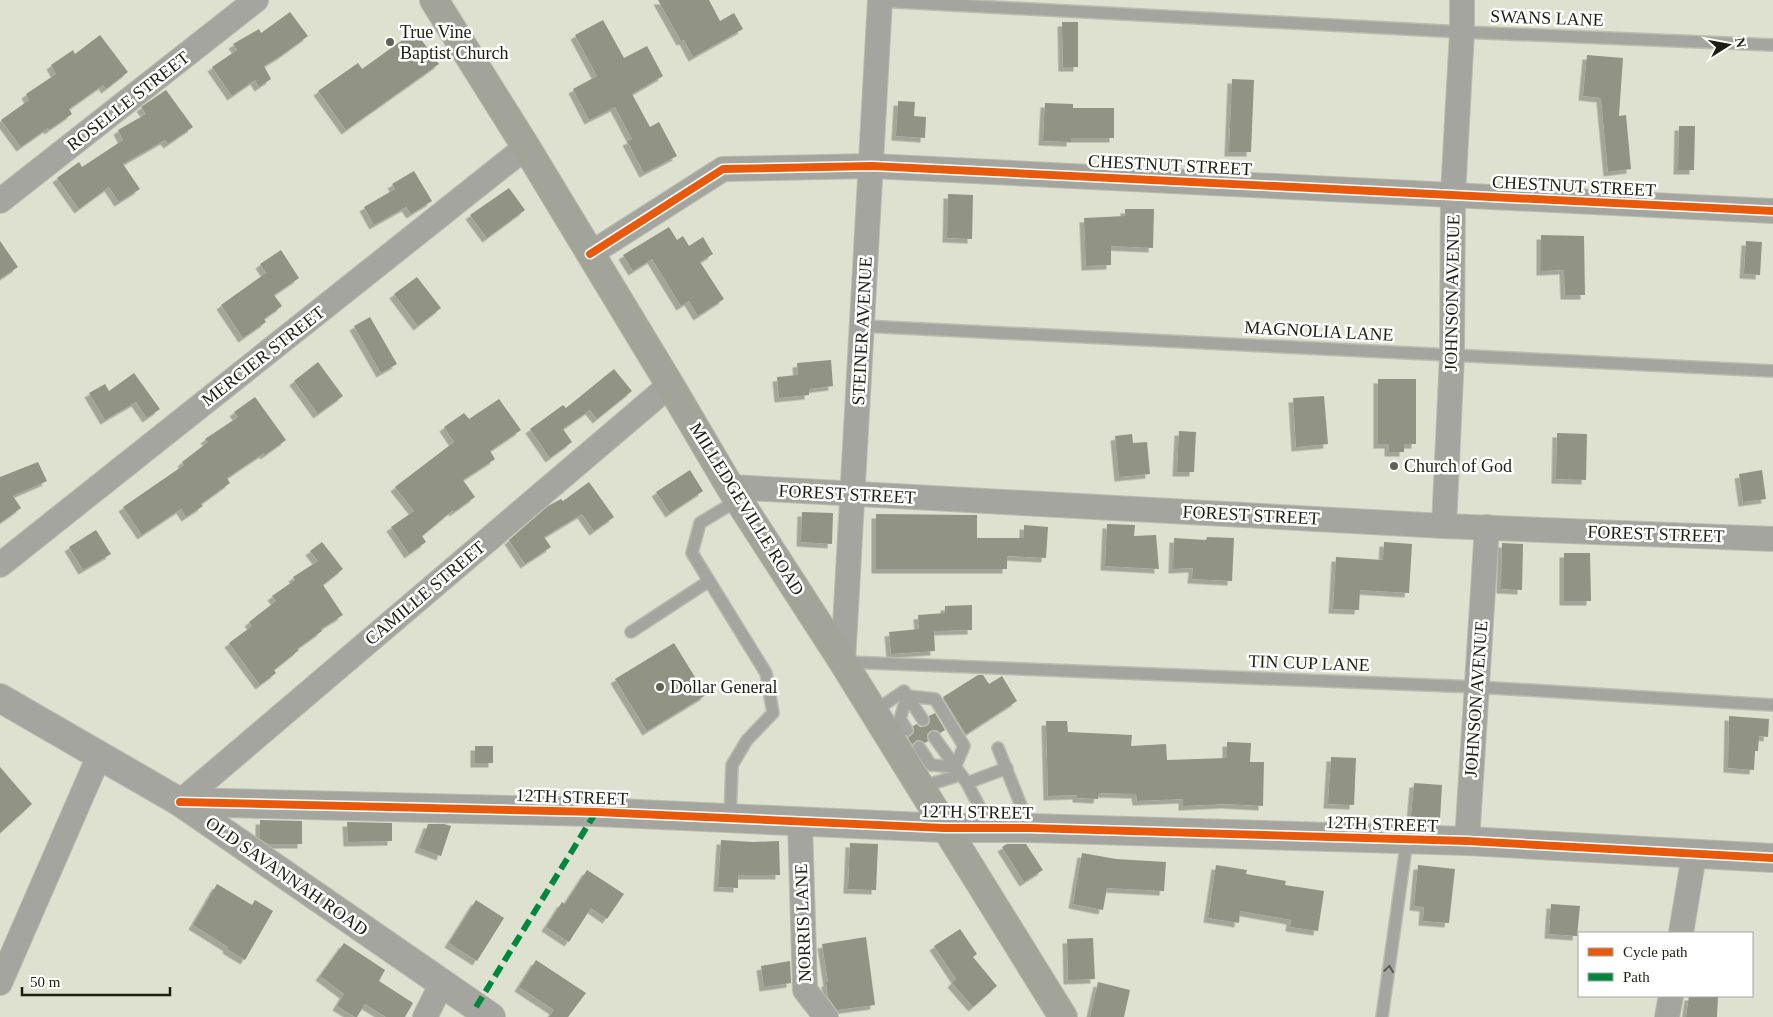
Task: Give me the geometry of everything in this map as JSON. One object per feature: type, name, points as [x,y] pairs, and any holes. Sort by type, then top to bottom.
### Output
[{"type":"main road","name":"MILLEDGEVILLE ROAD","points":[[434,0],[670,384],[734,494],[843,662],[944,828],[1063,1017]]},
{"type":"street","name":"ROSELLE STREET","points":[[0,201],[256,0]]},
{"type":"street","name":"STEINER AVENUE","points":[[843,662],[872,166],[877,0]]},
{"type":"street","name":"JOHNSON AVENUE","points":[[1444,526],[1452,355],[1453,194],[1462,0]]},
{"type":"street","name":"MERCIER STREET","points":[[0,565],[526,147]]},
{"type":"street","name":"CHESTNUT STREET","points":[[590,254],[723,169],[872,166],[1773,211]]},
{"type":"street","name":"CAMILLE STREET","points":[[180,802],[670,384]]},
{"type":"street","name":"FOREST STREET","points":[[734,494],[852,495],[1444,526],[1773,539]]},
{"type":"street","name":"JOHNSON AVENUE","points":[[1467,841],[1487,527]]},
{"type":"street","name":"OLD SAVANNAH ROAD","points":[[0,698],[180,802],[491,1017]]},
{"type":"street","points":[[0,983],[100,756]]},
{"type":"street","name":"12TH STREET","points":[[180,802],[596,812],[944,828],[1030,828],[1467,841],[1773,858]]},
{"type":"street","name":"NORRIS LANE","points":[[800,822],[805,990],[826,1017]]},
{"type":"street","points":[[1681,932],[1694,854]]},
{"type":"street","points":[[426,1017],[442,983]]},
{"type":"street","points":[[1667,1017],[1671,997]]},
{"type":"lane","name":"SWANS LANE","points":[[877,0],[1462,32],[1773,45]]},
{"type":"lane","name":"MAGNOLIA LANE","points":[[862,326],[1773,371]]},
{"type":"lane","points":[[730,819],[732,765],[747,740],[774,713],[766,673],[692,553],[700,523],[734,494]]},
{"type":"lane","points":[[631,632],[709,581]]},
{"type":"lane","name":"TIN CUP LANE","points":[[843,662],[1476,687],[1773,705]]},
{"type":"lane","points":[[874,712],[904,691],[923,720]]},
{"type":"lane","points":[[907,696],[900,719],[907,730]]},
{"type":"lane","points":[[907,696],[935,700],[964,746],[960,775]]},
{"type":"lane","points":[[934,737],[960,775],[991,828]]},
{"type":"lane","points":[[918,747],[931,766],[960,775]]},
{"type":"lane","points":[[998,748],[1030,828]]},
{"type":"lane","points":[[920,787],[960,775],[1007,768]]},
{"type":"lane","points":[[1382,1017],[1407,840]]},
{"type":"building","points":[[658,0],[709,0],[720,21],[734,13],[743,29],[693,57],[684,40],[681,41]]},
{"type":"building","points":[[290,12],[308,36],[264,66],[271,79],[259,87],[255,80],[232,96],[212,67],[237,50],[233,44],[259,29],[261,33]]},
{"type":"building","points":[[603,20],[624,58],[647,46],[663,76],[632,94],[650,127],[659,122],[677,156],[644,173],[627,141],[632,139],[615,107],[589,120],[573,89],[597,76],[575,35]]},
{"type":"building","points":[[1062,22],[1078,22],[1078,67],[1063,67]]},
{"type":"building","points":[[415,31],[439,64],[346,130],[318,91],[358,63],[362,69]]},
{"type":"building","points":[[100,35],[128,72],[106,89],[103,85],[69,109],[72,114],[21,147],[1,120],[29,100],[26,94],[56,74],[51,65],[73,50],[75,54]]},
{"type":"building","points":[[1587,55],[1623,58],[1619,116],[1626,115],[1631,169],[1608,172],[1601,98],[1583,96]]},
{"type":"building","points":[[1232,79],[1254,80],[1251,152],[1229,152]]},
{"type":"building","points":[[166,90],[193,127],[168,144],[165,140],[123,164],[140,189],[119,202],[109,187],[79,209],[57,178],[79,162],[82,167],[123,140],[118,130],[146,114],[141,107]]},
{"type":"building","points":[[898,101],[915,102],[914,116],[926,117],[925,138],[896,136]]},
{"type":"building","points":[[1045,103],[1073,104],[1073,108],[1114,108],[1114,138],[1071,138],[1071,142],[1043,141]]},
{"type":"building","points":[[1679,126],[1695,126],[1694,170],[1678,170]]},
{"type":"building","points":[[414,171],[432,201],[411,214],[406,207],[374,225],[364,207],[395,189],[392,184]]},
{"type":"building","points":[[509,188],[525,210],[487,238],[470,215]]},
{"type":"building","points":[[948,194],[973,195],[972,239],[947,238]]},
{"type":"building","points":[[1125,209],[1154,209],[1153,248],[1111,246],[1111,265],[1086,266],[1084,218],[1125,216]]},
{"type":"building","points":[[669,227],[677,240],[683,236],[689,246],[703,237],[713,254],[700,262],[724,299],[698,316],[689,301],[681,306],[652,259],[633,271],[623,255]]},
{"type":"building","points":[[1541,235],[1584,236],[1585,295],[1565,295],[1564,270],[1541,271]]},
{"type":"building","points":[[0,241],[18,267],[0,279]]},
{"type":"building","points":[[1746,241],[1762,242],[1760,275],[1744,274]]},
{"type":"building","points":[[281,250],[299,278],[274,295],[282,306],[264,319],[266,322],[243,338],[221,305],[266,273],[260,264]]},
{"type":"building","points":[[417,277],[441,308],[418,326],[394,294]]},
{"type":"building","points":[[370,317],[397,364],[381,373],[354,326]]},
{"type":"building","points":[[831,360],[833,386],[809,389],[809,395],[779,398],[777,377],[798,375],[797,363]]},
{"type":"building","points":[[318,362],[343,396],[318,414],[294,381]]},
{"type":"building","points":[[614,369],[632,391],[597,419],[590,410],[563,429],[572,442],[550,458],[530,429],[563,405],[566,408]]},
{"type":"building","points":[[134,373],[160,409],[147,418],[136,402],[105,420],[89,393],[105,384],[109,391]]},
{"type":"building","points":[[1378,379],[1416,379],[1416,444],[1404,444],[1404,452],[1389,452],[1389,444],[1378,444]]},
{"type":"building","points":[[1324,396],[1328,444],[1296,447],[1293,398]]},
{"type":"building","points":[[255,397],[286,440],[227,478],[230,483],[201,504],[203,506],[186,517],[181,509],[142,535],[123,507],[184,465],[182,462],[208,442],[205,439],[238,417],[234,412]]},
{"type":"building","points":[[499,399],[521,430],[490,451],[495,459],[463,480],[475,497],[454,512],[453,510],[422,536],[426,542],[409,554],[391,527],[414,511],[395,487],[454,442],[444,427],[464,413],[469,419]]},
{"type":"building","points":[[1179,431],[1196,432],[1194,472],[1177,472]]},
{"type":"building","points":[[1557,433],[1587,434],[1586,480],[1556,479]]},
{"type":"building","points":[[1132,434],[1133,443],[1147,442],[1150,474],[1119,477],[1115,436]]},
{"type":"building","points":[[38,462],[47,481],[13,496],[21,508],[0,523],[0,477]]},
{"type":"building","points":[[690,470],[703,491],[670,513],[656,492]]},
{"type":"building","points":[[1762,470],[1766,499],[1743,502],[1739,474]]},
{"type":"building","points":[[589,482],[614,517],[594,531],[582,514],[544,537],[551,547],[525,564],[509,540],[548,506],[561,499],[563,501]]},
{"type":"building","points":[[802,512],[833,513],[832,544],[801,542]]},
{"type":"building","points":[[876,514],[977,515],[977,538],[1024,538],[1024,525],[1048,527],[1046,558],[1007,556],[1007,569],[876,569]]},
{"type":"building","points":[[1107,524],[1135,525],[1134,536],[1156,535],[1159,569],[1105,566]]},
{"type":"building","points":[[96,530],[111,554],[83,570],[69,547]]},
{"type":"building","points":[[1207,537],[1234,538],[1232,581],[1192,579],[1193,568],[1173,569],[1174,538],[1206,540]]},
{"type":"building","points":[[322,542],[343,569],[323,585],[343,615],[321,629],[322,631],[297,649],[299,650],[274,670],[276,673],[260,685],[229,643],[252,626],[249,622],[276,601],[272,596],[295,580],[293,577],[318,561],[310,551]]},
{"type":"building","points":[[1384,542],[1412,544],[1409,593],[1360,590],[1359,610],[1333,609],[1336,557],[1383,560]]},
{"type":"building","points":[[1502,543],[1523,544],[1522,590],[1501,589]]},
{"type":"building","points":[[1564,553],[1590,553],[1591,601],[1564,601]]},
{"type":"building","points":[[972,605],[972,630],[934,631],[935,651],[891,654],[889,632],[919,629],[918,615],[945,613],[945,606]]},
{"type":"building","name":"Dollar General","points":[[674,643],[706,695],[647,731],[615,679]]},
{"type":"building","points":[[978,675],[983,675],[989,684],[1002,676],[1017,701],[966,734],[943,697]]},
{"type":"building","points":[[935,713],[945,730],[940,733],[937,730],[930,731],[927,734],[928,741],[925,743],[918,740],[912,744],[908,737],[914,733],[913,726],[917,724],[920,727],[927,726],[930,723],[929,716]]},
{"type":"building","points":[[1729,716],[1769,719],[1768,737],[1759,736],[1758,751],[1755,751],[1754,770],[1728,768]]},
{"type":"building","points":[[1046,721],[1067,721],[1068,732],[1132,735],[1131,746],[1166,744],[1167,760],[1227,758],[1227,742],[1251,743],[1250,762],[1264,762],[1263,806],[1226,804],[1183,806],[1183,799],[1137,801],[1136,794],[1099,793],[1098,799],[1077,798],[1077,795],[1048,796]]},
{"type":"building","points":[[475,746],[493,746],[493,763],[475,763]]},
{"type":"building","points":[[1331,757],[1356,758],[1354,805],[1328,804]]},
{"type":"building","points":[[0,767],[32,804],[0,833]]},
{"type":"building","points":[[1414,783],[1442,785],[1440,819],[1411,817]]},
{"type":"building","points":[[260,820],[302,821],[302,844],[268,844],[260,839]]},
{"type":"building","points":[[347,822],[392,823],[392,841],[348,842]]},
{"type":"building","points":[[428,824],[451,826],[441,856],[419,848]]},
{"type":"building","points":[[721,840],[779,841],[780,875],[738,875],[738,888],[718,887]]},
{"type":"building","points":[[850,843],[878,844],[876,890],[848,889]]},
{"type":"building","points":[[1007,844],[1026,844],[1043,870],[1024,882],[1002,847]]},
{"type":"building","points":[[1082,853],[1116,859],[1166,862],[1164,891],[1107,888],[1103,910],[1073,904]]},
{"type":"building","points":[[1216,865],[1247,870],[1246,874],[1286,881],[1285,885],[1324,891],[1318,931],[1290,927],[1291,920],[1240,911],[1239,923],[1208,918]]},
{"type":"building","points":[[1418,865],[1455,869],[1449,923],[1423,921],[1424,907],[1414,906]]},
{"type":"building","points":[[587,870],[624,894],[607,919],[591,908],[569,942],[546,927],[562,902],[565,904]]},
{"type":"building","points":[[217,884],[252,905],[255,900],[273,911],[245,960],[193,925]]},
{"type":"building","points":[[476,900],[504,918],[477,961],[449,943]]},
{"type":"building","points":[[1551,904],[1580,906],[1577,936],[1549,934]]},
{"type":"building","points":[[960,929],[977,954],[973,957],[997,986],[973,1007],[952,983],[956,979],[934,946]]},
{"type":"building","points":[[866,937],[875,1005],[837,1010],[828,997],[826,982],[828,982],[822,944]]},
{"type":"building","points":[[1093,938],[1095,979],[1068,980],[1067,939]]},
{"type":"building","points":[[344,943],[385,970],[379,981],[413,1003],[405,1017],[386,1017],[365,1004],[357,1017],[355,1017],[337,1006],[344,994],[320,976]]},
{"type":"building","points":[[536,960],[586,993],[568,1017],[549,1017],[554,1010],[519,987]]},
{"type":"building","points":[[790,961],[791,983],[764,987],[761,966]]},
{"type":"building","points":[[1098,982],[1130,990],[1124,1017],[1090,1017]]},
{"type":"building","points":[[1689,997],[1718,997],[1717,1017],[1686,1017]]},
{"type":"marked path","points":[[476,1007],[596,812]]},
{"type":"cycle path","points":[[590,254],[723,169],[872,166],[1773,211]]},
{"type":"cycle path","points":[[180,802],[596,812],[944,828],[1030,828],[1467,841],[1773,858]]},
{"type":"place","name":"True Vine Baptist Church","points":[[390,42]]},
{"type":"place","name":"Church of God","points":[[1394,466]]},
{"type":"place","name":"Dollar General","points":[[660,687]]}]
